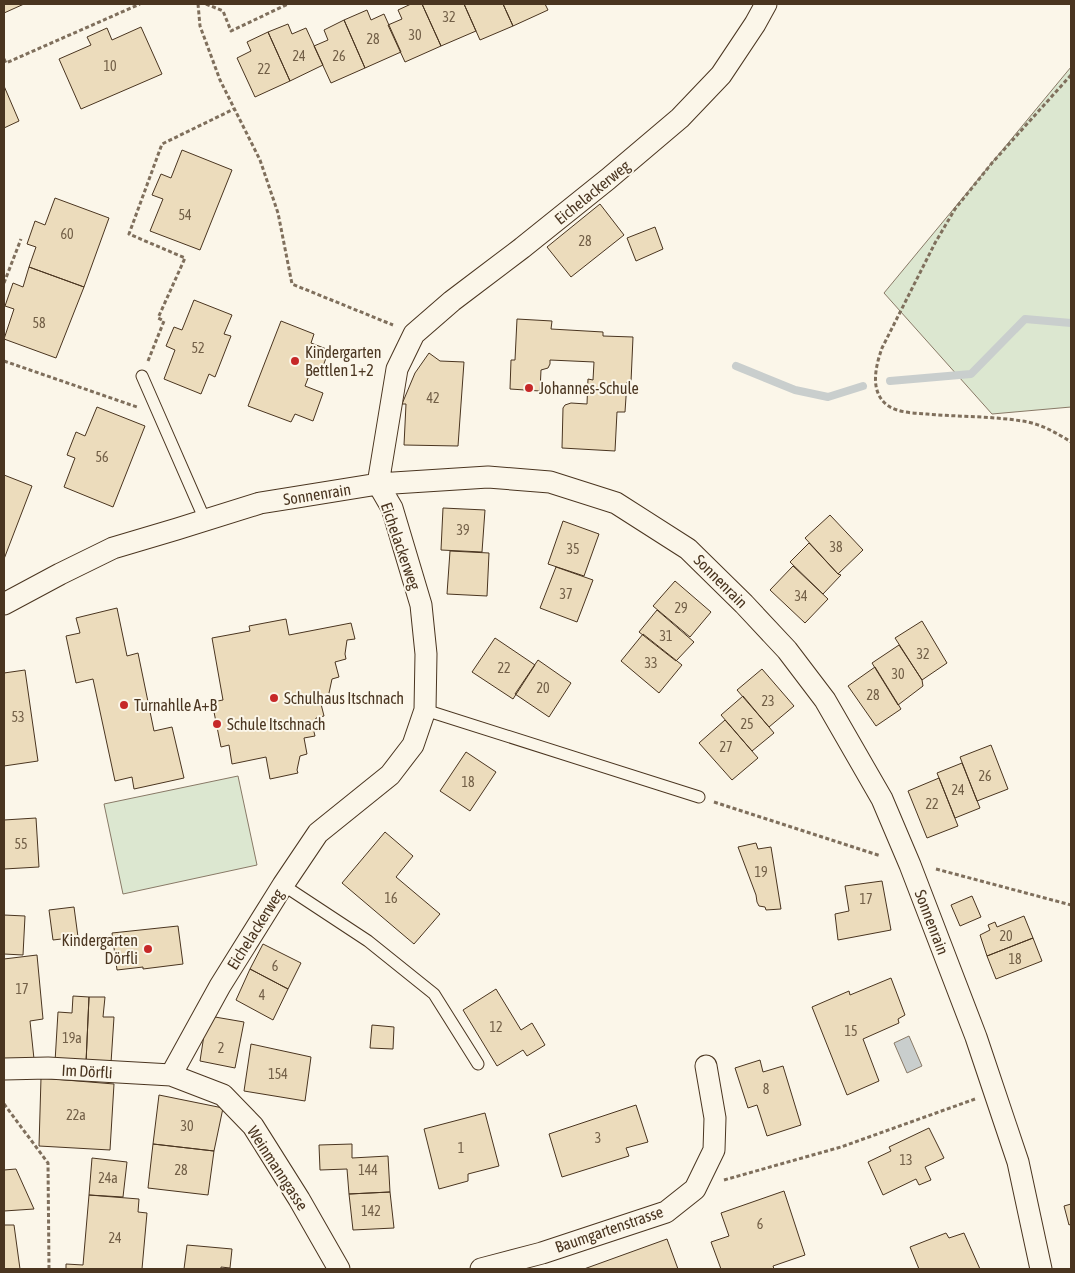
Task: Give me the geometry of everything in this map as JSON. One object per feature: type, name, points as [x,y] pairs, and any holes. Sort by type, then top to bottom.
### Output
[{"type":"street","name":"Eichelackerweg","points":[[171,1075],[220,986],[282,885],[318,833],[390,774],[413,745],[425,710],[426,654],[421,605],[392,508],[378,484],[396,369],[414,334],[452,301],[608,179],[680,118],[722,74],[766,4]]},
{"type":"street","name":"Sonnenrain","points":[[4,604],[113,548],[260,503],[378,484],[488,477],[550,482],[616,503],[688,549],[730,590],[786,650],[825,700],[882,799],[910,865],[976,1037],[1018,1162],[1041,1269]]},
{"type":"street","name":"Baumgartenstrasse","points":[[481,1269],[542,1253],[666,1212],[695,1189],[714,1150],[715,1118],[706,1066]]},
{"type":"street","name":"Im Dörfli","points":[[4,1069],[48,1068],[171,1075]]},
{"type":"street","name":"Weinmanngasse","points":[[171,1075],[223,1095],[253,1126],[340,1269]]},
{"type":"lane","points":[[142,376],[205,520]]},
{"type":"lane","points":[[425,710],[699,797]]},
{"type":"lane","points":[[282,885],[368,941],[434,994],[478,1064]]},
{"type":"path","points":[[4,59],[6,63],[140,4]]},
{"type":"path","points":[[198,4],[200,26],[220,80],[260,160],[278,213],[292,284],[414,334]]},
{"type":"path","points":[[206,4],[223,11],[231,31],[288,4]]},
{"type":"path","points":[[1071,74],[992,163],[955,209],[935,243],[882,348],[876,365],[876,379],[878,394],[886,404],[900,411],[1025,421],[1042,427],[1071,442]]},
{"type":"path","points":[[142,376],[164,321],[158,318],[185,258],[129,234],[162,144],[234,110]]},
{"type":"path","points":[[4,283],[21,239]]},
{"type":"path","points":[[4,361],[159,415]]},
{"type":"path","points":[[695,1189],[841,1147],[994,1092]]},
{"type":"path","points":[[4,1104],[48,1163],[49,1269]]},
{"type":"green space","points":[[1071,67],[1071,407],[992,414],[884,293]]},
{"type":"green space","points":[[238,776],[257,865],[123,894],[104,804]]},
{"type":"shaded area","points":[[909,1036],[922,1066],[907,1073],[894,1043]]},
{"type":"building","points":[[4,4],[24,4],[4,13]]},
{"type":"building","points":[[411,4],[422,4],[441,46],[405,62],[388,25],[402,19],[398,10]]},
{"type":"building","points":[[422,4],[464,4],[476,31],[441,46]]},
{"type":"building","points":[[464,4],[503,4],[513,26],[480,40]]},
{"type":"building","points":[[503,4],[545,4],[548,10],[513,26]]},
{"type":"building","points":[[367,10],[371,20],[384,14],[401,52],[365,68],[344,20]]},
{"type":"building","points":[[344,20],[365,68],[331,83],[314,46],[328,40],[324,30]]},
{"type":"building","points":[[288,24],[292,34],[306,28],[323,65],[290,81],[268,32]]},
{"type":"building","points":[[141,27],[162,74],[81,109],[59,59],[91,45],[87,37],[107,28],[112,40]]},
{"type":"building","points":[[268,32],[290,81],[255,97],[237,58],[251,51],[247,42]]},
{"type":"building","points":[[4,86],[19,121],[4,128]]},
{"type":"building","points":[[182,150],[232,170],[200,250],[150,231],[163,199],[152,195],[161,174],[171,178]]},
{"type":"building","points":[[55,198],[109,218],[84,287],[29,267],[36,247],[27,244],[35,221],[45,225]]},
{"type":"building","points":[[600,204],[624,235],[571,277],[547,247]]},
{"type":"building","points":[[655,227],[663,249],[636,261],[627,238]]},
{"type":"building","points":[[29,267],[84,287],[56,358],[4,339],[14,309],[5,306],[13,283],[23,287]]},
{"type":"building","points":[[194,300],[232,315],[224,334],[231,336],[215,377],[209,374],[201,394],[164,379],[175,350],[166,346],[174,327],[182,330]]},
{"type":"building","points":[[517,319],[552,321],[551,329],[603,332],[603,336],[633,337],[631,382],[627,382],[625,412],[617,412],[615,451],[562,448],[563,408],[571,403],[587,404],[588,379],[593,380],[594,362],[550,360],[548,368],[541,370],[540,391],[510,389],[511,360],[515,360]]},
{"type":"building","name":"Kindergarten Bettlen 1+2","points":[[281,321],[314,334],[311,343],[329,350],[319,377],[310,373],[305,386],[323,393],[313,421],[295,414],[291,422],[248,406]]},
{"type":"building","points":[[429,353],[440,361],[464,362],[458,446],[404,445],[406,404],[402,404],[415,373]]},
{"type":"building","points":[[97,407],[145,426],[113,507],[64,487],[75,458],[67,455],[76,432],[85,436]]},
{"type":"building","points":[[4,475],[32,486],[4,559]]},
{"type":"building","points":[[443,508],[485,510],[482,552],[441,550]]},
{"type":"building","points":[[830,515],[863,550],[838,574],[805,538]]},
{"type":"building","points":[[563,521],[599,534],[584,576],[548,564]]},
{"type":"building","points":[[809,543],[841,575],[823,594],[790,562]]},
{"type":"building","points":[[450,551],[489,553],[487,596],[447,594]]},
{"type":"building","points":[[793,566],[828,599],[805,623],[770,590]]},
{"type":"building","points":[[556,567],[593,580],[577,622],[540,608]]},
{"type":"building","points":[[675,581],[711,612],[690,637],[653,606]]},
{"type":"building","name":"Turnahlle A+B","points":[[117,608],[127,656],[138,653],[154,731],[172,727],[184,778],[134,789],[132,777],[115,781],[93,679],[76,683],[66,636],[80,633],[76,618]]},
{"type":"building","points":[[657,610],[694,642],[676,661],[639,632]]},
{"type":"building","name":"Schulhaus Itschnach","points":[[286,619],[289,635],[351,623],[355,639],[347,640],[346,659],[335,662],[339,677],[332,679],[330,697],[320,700],[324,716],[316,718],[315,736],[304,738],[307,754],[300,756],[298,773],[270,779],[266,757],[232,764],[229,745],[221,747],[212,702],[223,700],[212,638],[250,631],[249,626]]},
{"type":"building","points":[[922,621],[947,663],[922,680],[895,638]]},
{"type":"building","points":[[643,634],[682,665],[659,693],[621,661]]},
{"type":"building","points":[[495,638],[535,665],[513,699],[472,672]]},
{"type":"building","points":[[899,645],[922,680],[923,686],[898,705],[872,663]]},
{"type":"building","points":[[538,660],[571,683],[549,717],[515,694]]},
{"type":"building","points":[[875,667],[901,709],[876,726],[848,686]]},
{"type":"building","points":[[762,669],[794,706],[769,727],[737,690]]},
{"type":"building","points":[[25,670],[38,761],[4,766],[4,673]]},
{"type":"building","points":[[743,696],[774,733],[752,751],[721,715]]},
{"type":"building","points":[[725,720],[758,758],[732,780],[699,743]]},
{"type":"building","points":[[991,745],[1008,789],[977,801],[960,757]]},
{"type":"building","points":[[466,752],[496,772],[470,811],[440,791]]},
{"type":"building","points":[[962,763],[980,808],[955,818],[937,773]]},
{"type":"building","points":[[939,778],[958,826],[927,838],[908,791]]},
{"type":"building","points":[[36,818],[39,867],[4,869],[4,820]]},
{"type":"building","points":[[385,832],[413,856],[396,877],[440,914],[414,944],[342,883]]},
{"type":"building","points":[[756,843],[758,849],[771,847],[781,909],[766,910],[765,907],[759,906],[757,902],[738,847]]},
{"type":"building","points":[[882,881],[891,930],[838,940],[835,914],[849,911],[845,886]]},
{"type":"building","points":[[972,896],[981,917],[960,926],[951,905]]},
{"type":"building","points":[[74,907],[78,937],[53,940],[49,910]]},
{"type":"building","points":[[4,915],[25,916],[23,955],[4,954]]},
{"type":"building","points":[[1024,916],[1033,938],[987,956],[980,935],[990,930],[988,925],[995,922],[997,927]]},
{"type":"building","name":"Kindergarten Dörfli","points":[[178,926],[183,964],[117,970],[112,933]]},
{"type":"building","points":[[1033,938],[1042,961],[996,979],[987,956]]},
{"type":"building","points":[[263,944],[301,963],[288,989],[250,969]]},
{"type":"building","points":[[37,955],[43,1019],[30,1021],[34,1059],[4,1062],[4,959]]},
{"type":"building","points":[[250,969],[288,989],[273,1020],[236,1000]]},
{"type":"building","points":[[891,978],[905,1015],[898,1019],[899,1023],[863,1039],[879,1081],[847,1095],[812,1007],[849,991],[850,995]]},
{"type":"building","points":[[496,989],[521,1030],[532,1023],[545,1045],[527,1056],[523,1050],[497,1066],[463,1010]]},
{"type":"building","points":[[73,996],[89,997],[86,1063],[55,1062],[58,1012],[72,1013]]},
{"type":"building","points":[[89,997],[105,997],[103,1017],[114,1017],[111,1063],[86,1063]]},
{"type":"building","points":[[215,1017],[244,1022],[235,1068],[200,1061],[204,1035]]},
{"type":"building","points":[[372,1025],[394,1027],[393,1049],[370,1048]]},
{"type":"building","points":[[251,1044],[311,1057],[305,1101],[244,1091]]},
{"type":"building","points":[[760,1060],[763,1072],[783,1066],[801,1125],[767,1136],[757,1105],[748,1108],[735,1068]]},
{"type":"building","points":[[41,1078],[114,1084],[110,1150],[39,1146]]},
{"type":"building","points":[[159,1095],[223,1108],[214,1151],[153,1144]]},
{"type":"building","points":[[636,1105],[648,1142],[626,1148],[629,1156],[562,1177],[549,1134]]},
{"type":"building","points":[[485,1113],[499,1166],[468,1174],[468,1181],[439,1189],[424,1129]]},
{"type":"building","points":[[929,1128],[944,1158],[925,1167],[931,1180],[919,1185],[916,1179],[883,1195],[868,1162],[891,1151],[889,1147]]},
{"type":"building","points":[[153,1144],[214,1151],[208,1195],[148,1188]]},
{"type":"building","points":[[352,1144],[352,1158],[388,1156],[390,1192],[349,1194],[347,1169],[320,1170],[319,1145]]},
{"type":"building","points":[[92,1158],[127,1162],[123,1197],[89,1195]]},
{"type":"building","points":[[16,1169],[34,1209],[4,1211],[4,1170]]},
{"type":"building","points":[[784,1191],[805,1255],[773,1266],[774,1269],[721,1269],[711,1242],[729,1236],[721,1213]]},
{"type":"building","points":[[390,1192],[394,1228],[353,1230],[349,1194]]},
{"type":"building","points":[[89,1195],[139,1199],[138,1212],[147,1213],[142,1269],[66,1269],[66,1264],[83,1265]]},
{"type":"building","points":[[1071,1204],[1071,1224],[1069,1225],[1064,1206]]},
{"type":"building","points":[[4,1225],[14,1225],[20,1269],[4,1269]]},
{"type":"building","points":[[946,1233],[949,1238],[964,1233],[980,1269],[919,1269],[910,1247]]},
{"type":"building","points":[[667,1239],[678,1269],[584,1269]]},
{"type":"building","points":[[187,1245],[232,1249],[230,1268],[184,1269]]},
{"type":"waterway","points":[[890,381],[971,374],[1025,319],[1071,323]]},
{"type":"waterway","points":[[736,366],[795,390],[828,397],[863,386]]},
{"type":"place","name":"Kindergarten Bettlen 1+2","points":[[295,361]]},
{"type":"place","name":"Johannes-Schule","points":[[529,388]]},
{"type":"place","name":"Schulhaus Itschnach","points":[[274,698]]},
{"type":"place","name":"Turnahlle A+B","points":[[124,705]]},
{"type":"place","name":"Schule Itschnach","points":[[217,724]]},
{"type":"place","name":"Kindergarten Dörfli","points":[[148,949]]}]
